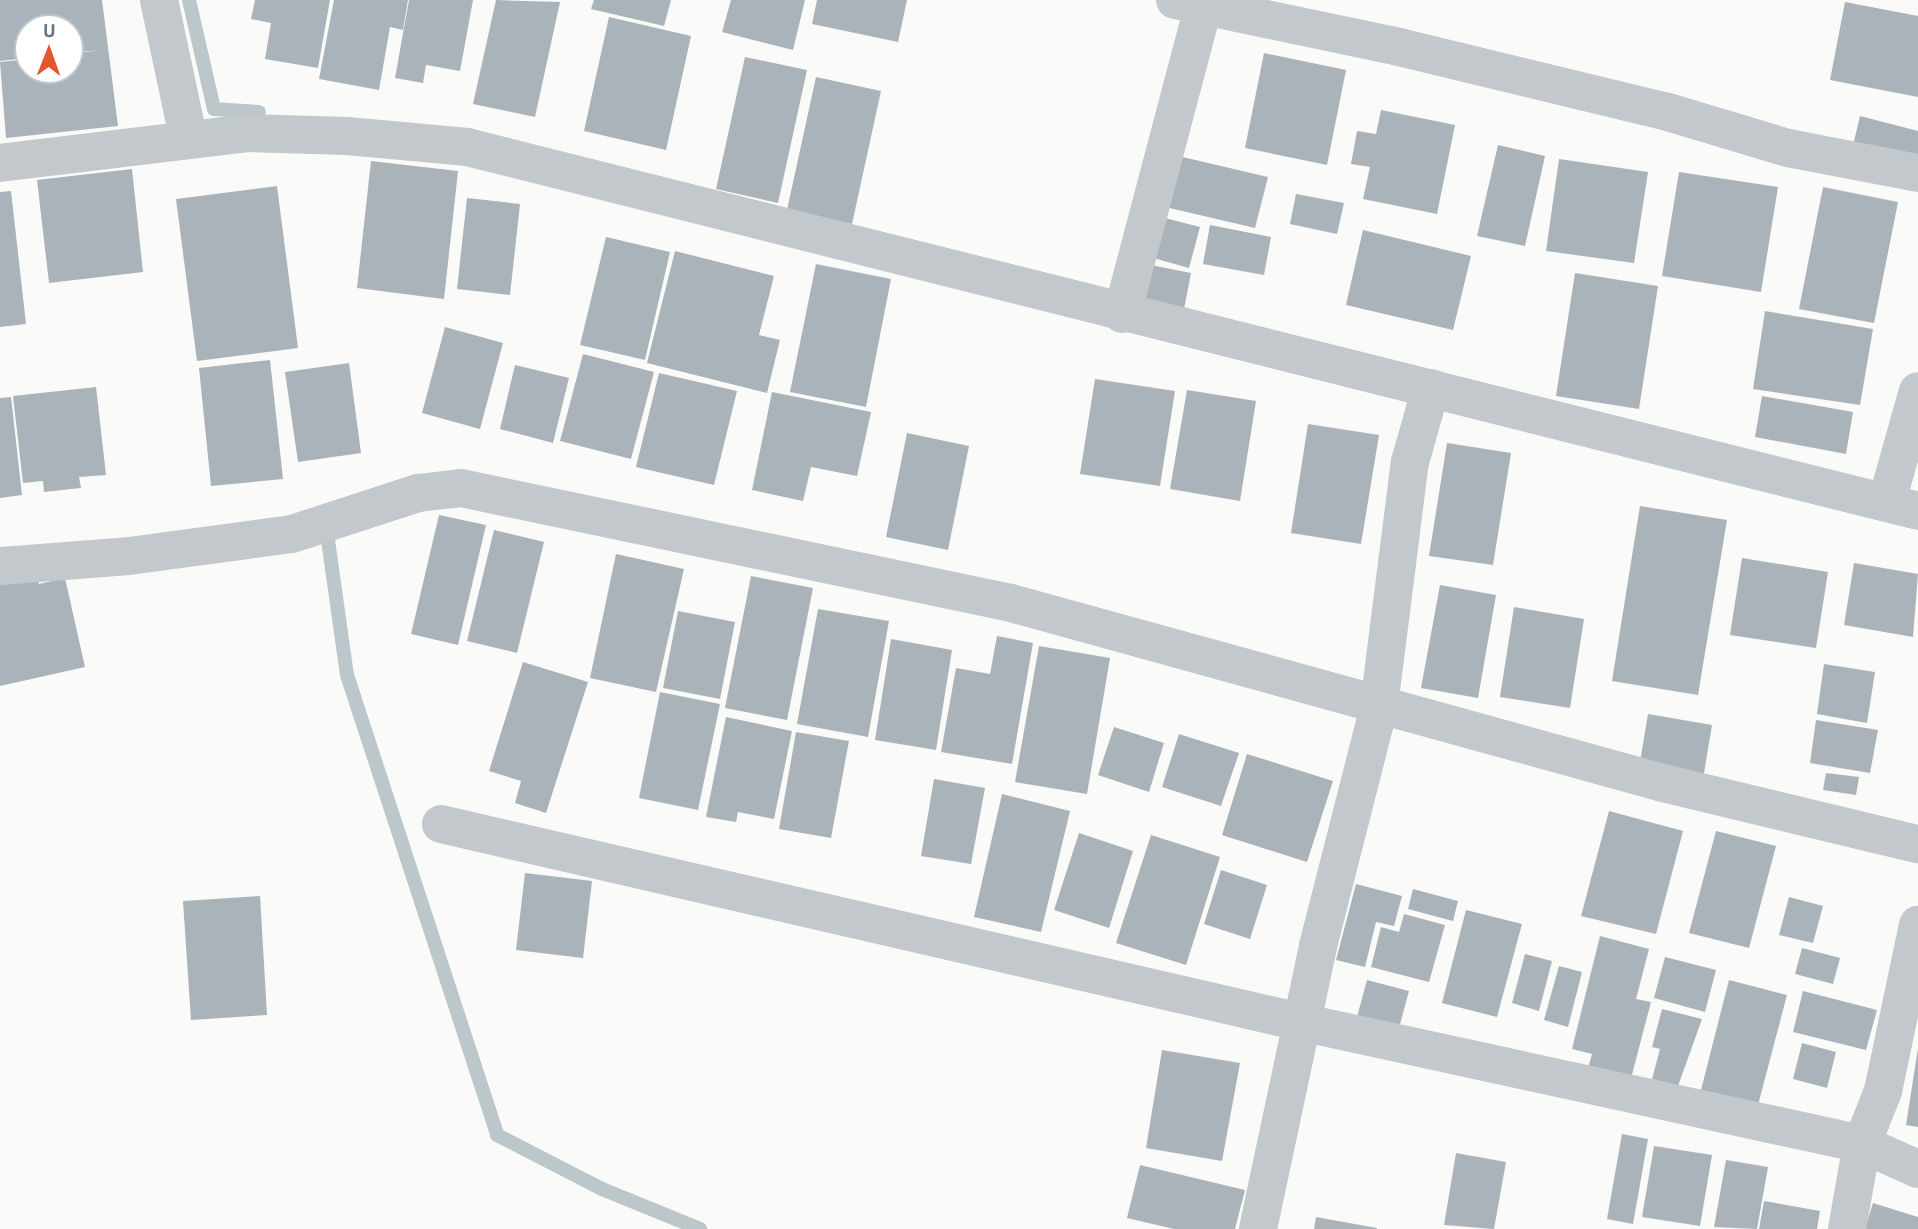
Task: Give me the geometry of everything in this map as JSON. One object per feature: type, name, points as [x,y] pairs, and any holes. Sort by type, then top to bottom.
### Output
[{"type":"street","points":[[159,0],[188,137]]},
{"type":"street","points":[[1122,314],[1195,3],[1399,47],[1668,112],[1788,148],[1918,173]]},
{"type":"street","points":[[0,163],[188,137],[247,133],[317,135],[467,147],[1122,314],[1903,506],[1918,391]]},
{"type":"street","points":[[1258,1229],[1305,1023],[1318,946],[1379,706],[1410,462],[1431,388]]},
{"type":"street","points":[[0,566],[129,556],[292,534],[418,493],[461,488],[1011,603],[1663,783],[1918,844]]},
{"type":"street","points":[[441,824],[1305,1023],[1863,1144],[1918,1169]]},
{"type":"street","points":[[1847,1229],[1863,1144],[1883,1091],[1918,925]]},
{"type":"building","points":[[0,0],[102,0],[118,126],[6,138],[0,62],[14,60],[14,84],[84,84],[84,52],[102,50],[84,52],[84,14],[14,14],[14,60],[0,61]]},
{"type":"building","points":[[255,0],[330,0],[318,68],[265,59],[271,23],[251,19]]},
{"type":"building","points":[[334,0],[408,0],[403,30],[390,27],[379,90],[319,79]]},
{"type":"building","points":[[409,0],[473,0],[460,71],[426,65],[423,83],[395,78]]},
{"type":"building","points":[[496,0],[560,2],[535,117],[473,104]]},
{"type":"building","points":[[594,0],[671,0],[664,26],[591,9]]},
{"type":"building","points":[[731,0],[805,0],[793,50],[722,32]]},
{"type":"building","points":[[817,0],[907,0],[898,42],[812,24]]},
{"type":"building","points":[[1845,2],[1918,16],[1918,97],[1830,80]]},
{"type":"building","points":[[609,17],[691,36],[666,150],[584,131]]},
{"type":"building","points":[[1264,53],[1346,70],[1327,165],[1245,148]]},
{"type":"building","points":[[745,57],[807,70],[778,203],[716,189]]},
{"type":"building","points":[[816,77],[881,91],[852,224],[787,210]]},
{"type":"building","points":[[1381,110],[1455,125],[1437,214],[1363,199],[1370,167],[1351,164],[1357,131],[1376,134]]},
{"type":"building","points":[[1860,116],[1918,131],[1918,166],[1852,150]]},
{"type":"building","points":[[1498,145],[1545,156],[1525,246],[1477,236]]},
{"type":"building","points":[[1174,155],[1268,177],[1255,228],[1161,206]]},
{"type":"building","points":[[1559,159],[1648,172],[1634,263],[1546,251]]},
{"type":"building","points":[[371,161],[458,171],[444,299],[357,288]]},
{"type":"building","points":[[132,169],[143,272],[49,283],[37,180]]},
{"type":"building","points":[[1679,172],[1778,187],[1761,292],[1662,276]]},
{"type":"building","points":[[277,186],[298,348],[197,361],[176,199]]},
{"type":"building","points":[[1823,187],[1898,202],[1874,323],[1799,309]]},
{"type":"building","points":[[11,191],[26,324],[0,327],[0,192]]},
{"type":"building","points":[[1296,194],[1344,203],[1337,234],[1290,224]]},
{"type":"building","points":[[467,198],[520,204],[510,295],[457,289]]},
{"type":"building","points":[[1161,217],[1200,227],[1189,268],[1150,257]]},
{"type":"building","points":[[1210,225],[1271,237],[1264,275],[1203,264]]},
{"type":"building","points":[[1363,230],[1471,256],[1453,330],[1346,305]]},
{"type":"building","points":[[606,237],[670,252],[645,360],[580,345]]},
{"type":"building","points":[[675,251],[774,276],[759,335],[780,340],[767,393],[647,363]]},
{"type":"building","points":[[1141,263],[1191,273],[1184,309],[1134,299]]},
{"type":"building","points":[[816,264],[891,279],[866,407],[790,392]]},
{"type":"building","points":[[1575,273],[1658,286],[1639,409],[1556,396]]},
{"type":"building","points":[[1765,311],[1873,329],[1860,405],[1753,389]]},
{"type":"building","points":[[445,327],[503,343],[480,429],[422,413]]},
{"type":"building","points":[[583,354],[654,372],[631,459],[560,441]]},
{"type":"building","points":[[270,360],[283,479],[211,486],[199,368]]},
{"type":"building","points":[[349,363],[361,453],[298,462],[285,372]]},
{"type":"building","points":[[515,365],[569,378],[553,443],[500,429]]},
{"type":"building","points":[[659,373],[737,391],[714,485],[636,467]]},
{"type":"building","points":[[1095,379],[1175,391],[1160,486],[1080,474]]},
{"type":"building","points":[[96,387],[106,475],[79,477],[81,488],[44,492],[43,481],[23,483],[13,396]]},
{"type":"building","points":[[1187,390],[1256,401],[1240,501],[1170,489]]},
{"type":"building","points":[[772,392],[871,412],[857,476],[811,467],[803,501],[752,490]]},
{"type":"building","points":[[1762,396],[1853,412],[1846,454],[1755,437]]},
{"type":"building","points":[[11,397],[22,495],[0,498],[0,398]]},
{"type":"building","points":[[1308,424],[1379,435],[1361,544],[1291,533]]},
{"type":"building","points":[[907,433],[969,446],[948,550],[886,537]]},
{"type":"building","points":[[1447,443],[1511,453],[1493,565],[1429,556]]},
{"type":"building","points":[[1640,506],[1727,520],[1698,695],[1612,681]]},
{"type":"building","points":[[439,515],[486,525],[458,645],[411,634]]},
{"type":"building","points":[[494,530],[544,542],[517,653],[467,641]]},
{"type":"building","points":[[616,554],[684,569],[656,692],[590,678]]},
{"type":"building","points":[[1742,558],[1828,572],[1816,648],[1730,635]]},
{"type":"building","points":[[1854,563],[1918,574],[1913,637],[1844,625]]},
{"type":"building","points":[[34,567],[39,584],[65,578],[85,667],[0,686],[0,575]]},
{"type":"building","points":[[751,576],[813,588],[787,720],[725,708]]},
{"type":"building","points":[[1440,585],[1496,595],[1478,698],[1421,688]]},
{"type":"building","points":[[1514,607],[1584,619],[1570,708],[1500,697]]},
{"type":"building","points":[[818,609],[889,621],[868,737],[797,724]]},
{"type":"building","points":[[678,611],[735,622],[720,699],[663,688]]},
{"type":"building","points":[[997,636],[1033,643],[1012,764],[941,752],[956,668],[990,674]]},
{"type":"building","points":[[891,639],[952,650],[936,750],[875,740]]},
{"type":"building","points":[[1039,646],[1110,658],[1087,794],[1015,782]]},
{"type":"building","points":[[523,662],[588,682],[546,813],[515,803],[521,781],[489,771]]},
{"type":"building","points":[[1824,664],[1875,672],[1867,723],[1817,714]]},
{"type":"building","points":[[660,692],[720,704],[698,810],[639,798]]},
{"type":"building","points":[[1648,714],[1712,725],[1703,779],[1639,768]]},
{"type":"building","points":[[726,717],[792,731],[774,819],[738,812],[736,822],[706,817]]},
{"type":"building","points":[[1816,720],[1878,730],[1870,773],[1810,763]]},
{"type":"building","points":[[1114,727],[1164,743],[1149,792],[1098,775]]},
{"type":"building","points":[[796,732],[849,741],[831,838],[779,829]]},
{"type":"building","points":[[1179,734],[1239,753],[1221,806],[1162,787]]},
{"type":"building","points":[[1247,754],[1333,781],[1307,862],[1222,835]]},
{"type":"building","points":[[1826,773],[1859,777],[1856,795],[1823,790]]},
{"type":"building","points":[[934,779],[985,788],[971,864],[921,856]]},
{"type":"building","points":[[1002,794],[1070,811],[1041,932],[974,917]]},
{"type":"building","points":[[1609,811],[1683,831],[1656,934],[1581,916]]},
{"type":"building","points":[[1716,831],[1776,846],[1749,948],[1689,933]]},
{"type":"building","points":[[1079,833],[1133,851],[1109,928],[1054,910]]},
{"type":"building","points":[[1151,835],[1220,857],[1186,965],[1116,943]]},
{"type":"building","points":[[1221,870],[1267,885],[1250,939],[1204,924]]},
{"type":"building","points":[[525,873],[592,881],[583,958],[516,950]]},
{"type":"building","points":[[1356,884],[1402,896],[1394,926],[1376,922],[1365,967],[1336,960]]},
{"type":"building","points":[[1413,889],[1458,901],[1453,921],[1408,909]]},
{"type":"building","points":[[260,896],[267,1015],[191,1020],[183,901]]},
{"type":"building","points":[[1789,897],[1823,906],[1813,943],[1779,935]]},
{"type":"building","points":[[1466,910],[1522,924],[1497,1017],[1442,1003]]},
{"type":"building","points":[[1404,914],[1445,925],[1429,982],[1371,967],[1381,927],[1399,932]]},
{"type":"building","points":[[1600,936],[1649,949],[1636,999],[1651,1002],[1629,1086],[1586,1075],[1592,1054],[1572,1049]]},
{"type":"building","points":[[1802,948],[1840,958],[1833,984],[1795,974]]},
{"type":"building","points":[[1525,954],[1552,961],[1539,1011],[1512,1003]]},
{"type":"building","points":[[1665,957],[1716,970],[1705,1012],[1654,998]]},
{"type":"building","points":[[1559,966],[1582,972],[1568,1027],[1544,1020]]},
{"type":"building","points":[[1367,980],[1409,991],[1399,1028],[1357,1017]]},
{"type":"building","points":[[1729,980],[1787,995],[1758,1105],[1701,1090]]},
{"type":"building","points":[[1803,991],[1877,1010],[1866,1050],[1793,1032]]},
{"type":"building","points":[[1662,1009],[1702,1019],[1678,1086],[1652,1079],[1660,1049],[1652,1047]]},
{"type":"building","points":[[1802,1043],[1836,1052],[1827,1088],[1793,1079]]},
{"type":"building","points":[[1918,1048],[1918,1127],[1906,1125]]},
{"type":"building","points":[[1162,1050],[1240,1063],[1222,1161],[1146,1148]]},
{"type":"building","points":[[1622,1134],[1648,1139],[1633,1224],[1607,1219]]},
{"type":"building","points":[[1654,1146],[1712,1155],[1700,1226],[1642,1217]]},
{"type":"building","points":[[1456,1153],[1506,1162],[1494,1229],[1444,1225]]},
{"type":"building","points":[[1726,1160],[1768,1167],[1757,1229],[1714,1227]]},
{"type":"building","points":[[1140,1165],[1245,1190],[1235,1229],[1174,1229],[1127,1218]]},
{"type":"building","points":[[1764,1201],[1820,1211],[1817,1229],[1759,1229]]},
{"type":"building","points":[[1873,1203],[1918,1217],[1918,1229],[1865,1229]]},
{"type":"building","points":[[1316,1217],[1377,1228],[1377,1229],[1314,1229]]},
{"type":"waterway","points":[[189,0],[214,109],[259,112]]},
{"type":"waterway","points":[[327,533],[347,675],[497,1135],[602,1189],[700,1229]]}]
